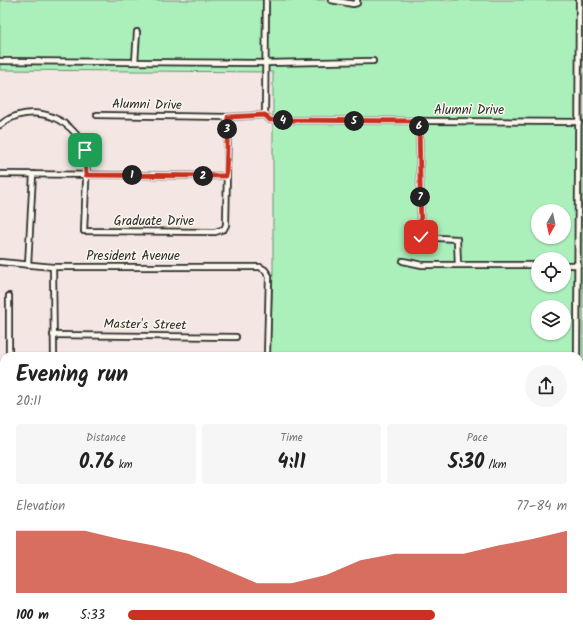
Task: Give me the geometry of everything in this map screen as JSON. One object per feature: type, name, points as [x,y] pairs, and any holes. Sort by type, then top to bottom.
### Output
[{"type":"street","points":[[265,115],[266,0]]},
{"type":"street","points":[[331,0],[353,4],[358,0]]},
{"type":"street","points":[[578,352],[579,0]]},
{"type":"street","points":[[136,62],[137,32]]},
{"type":"street","points":[[0,61],[266,63],[373,61]]},
{"type":"street","points":[[0,125],[13,117],[28,114],[41,113],[60,120],[76,133],[81,141],[86,154],[86,175]]},
{"type":"street","name":"Alumni Drive","points":[[97,115],[228,117],[265,115],[270,120],[579,122]]},
{"type":"street","points":[[0,174],[226,176],[228,117]]},
{"type":"street","points":[[419,121],[421,237],[457,239],[458,265]]},
{"type":"street","points":[[28,265],[32,174]]},
{"type":"street","name":"Graduate Drive","points":[[86,175],[84,232],[215,232],[224,229],[226,220],[226,176]]},
{"type":"street","name":"President Avenue","points":[[0,262],[53,267],[254,266],[265,270],[269,276],[267,352]]},
{"type":"street","points":[[403,262],[422,266],[531,265]]},
{"type":"street","points":[[571,265],[578,265]]},
{"type":"street","points":[[53,267],[54,352]]},
{"type":"street","points":[[9,296],[9,352]]},
{"type":"street","name":"Master's Street","points":[[53,335],[236,336]]},
{"type":"green space","points":[[0,0],[583,0],[583,352],[270,352],[273,271],[273,72],[0,70]]},
{"type":"route","points":[[85,150],[86,175],[226,176],[228,117],[265,115],[270,120],[419,121],[421,237]]}]
